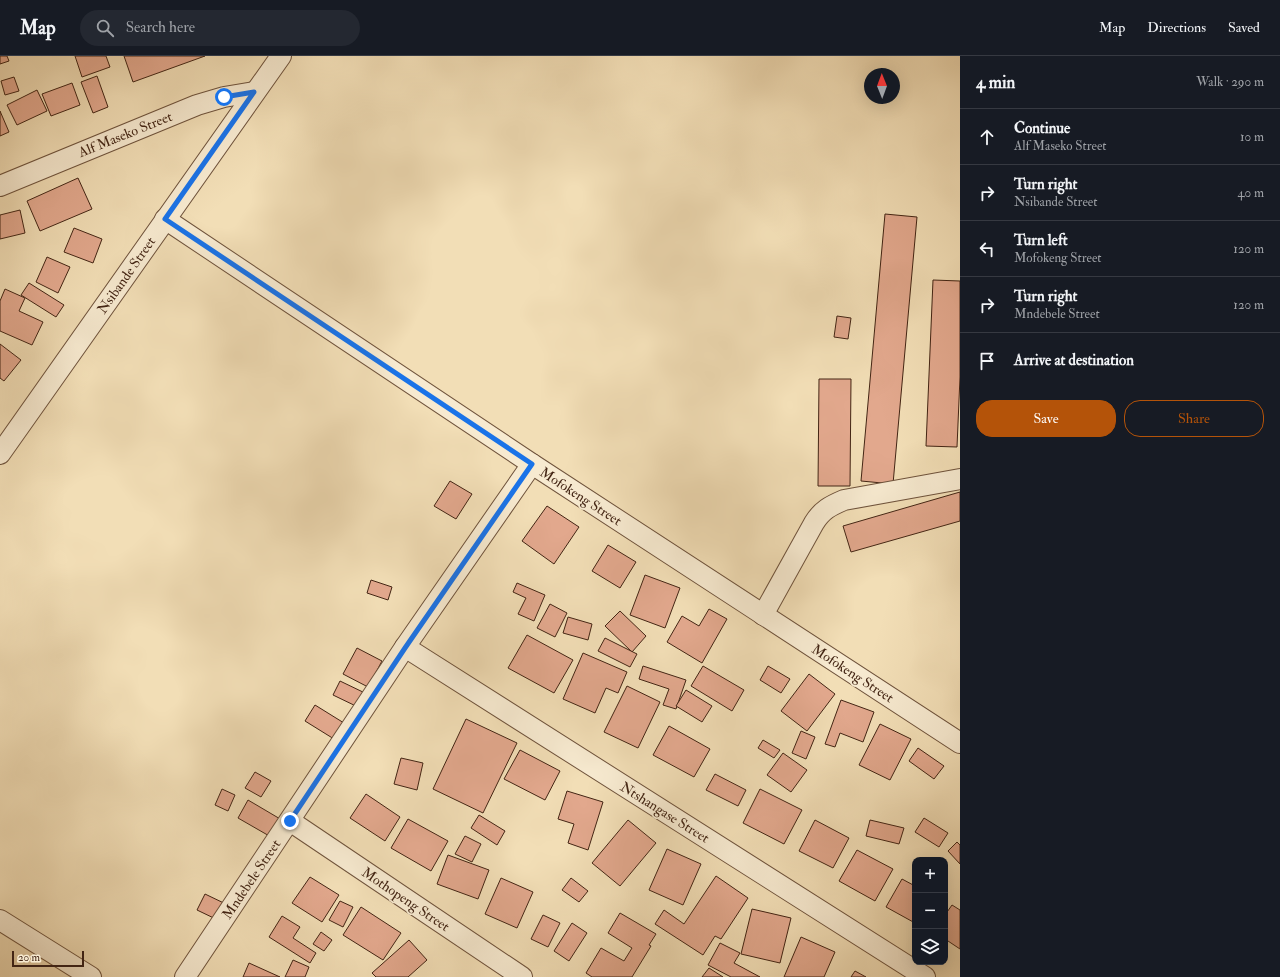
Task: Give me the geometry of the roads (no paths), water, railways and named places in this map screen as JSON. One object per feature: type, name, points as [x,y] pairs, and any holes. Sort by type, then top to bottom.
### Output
[{"type":"street","name":"Nsibande Street","points":[[0,454],[254,92],[281,56]]},
{"type":"street","name":"Alf Maseko Street","points":[[0,186],[197,104],[224,97],[254,92]]},
{"type":"street","name":"Mofokeng Street","points":[[165,219],[532,464],[960,743]]},
{"type":"street","name":"Mndebele Street","points":[[185,977],[405,648],[532,464]]},
{"type":"street","points":[[763,615],[814,522],[820,513],[828,507],[844,500],[960,479]]},
{"type":"street","name":"Ntshangase Street","points":[[405,648],[925,977]]},
{"type":"street","name":"Mothopeng Street","points":[[290,821],[522,977]]},
{"type":"street","points":[[0,920],[65,970],[90,977]]}]
